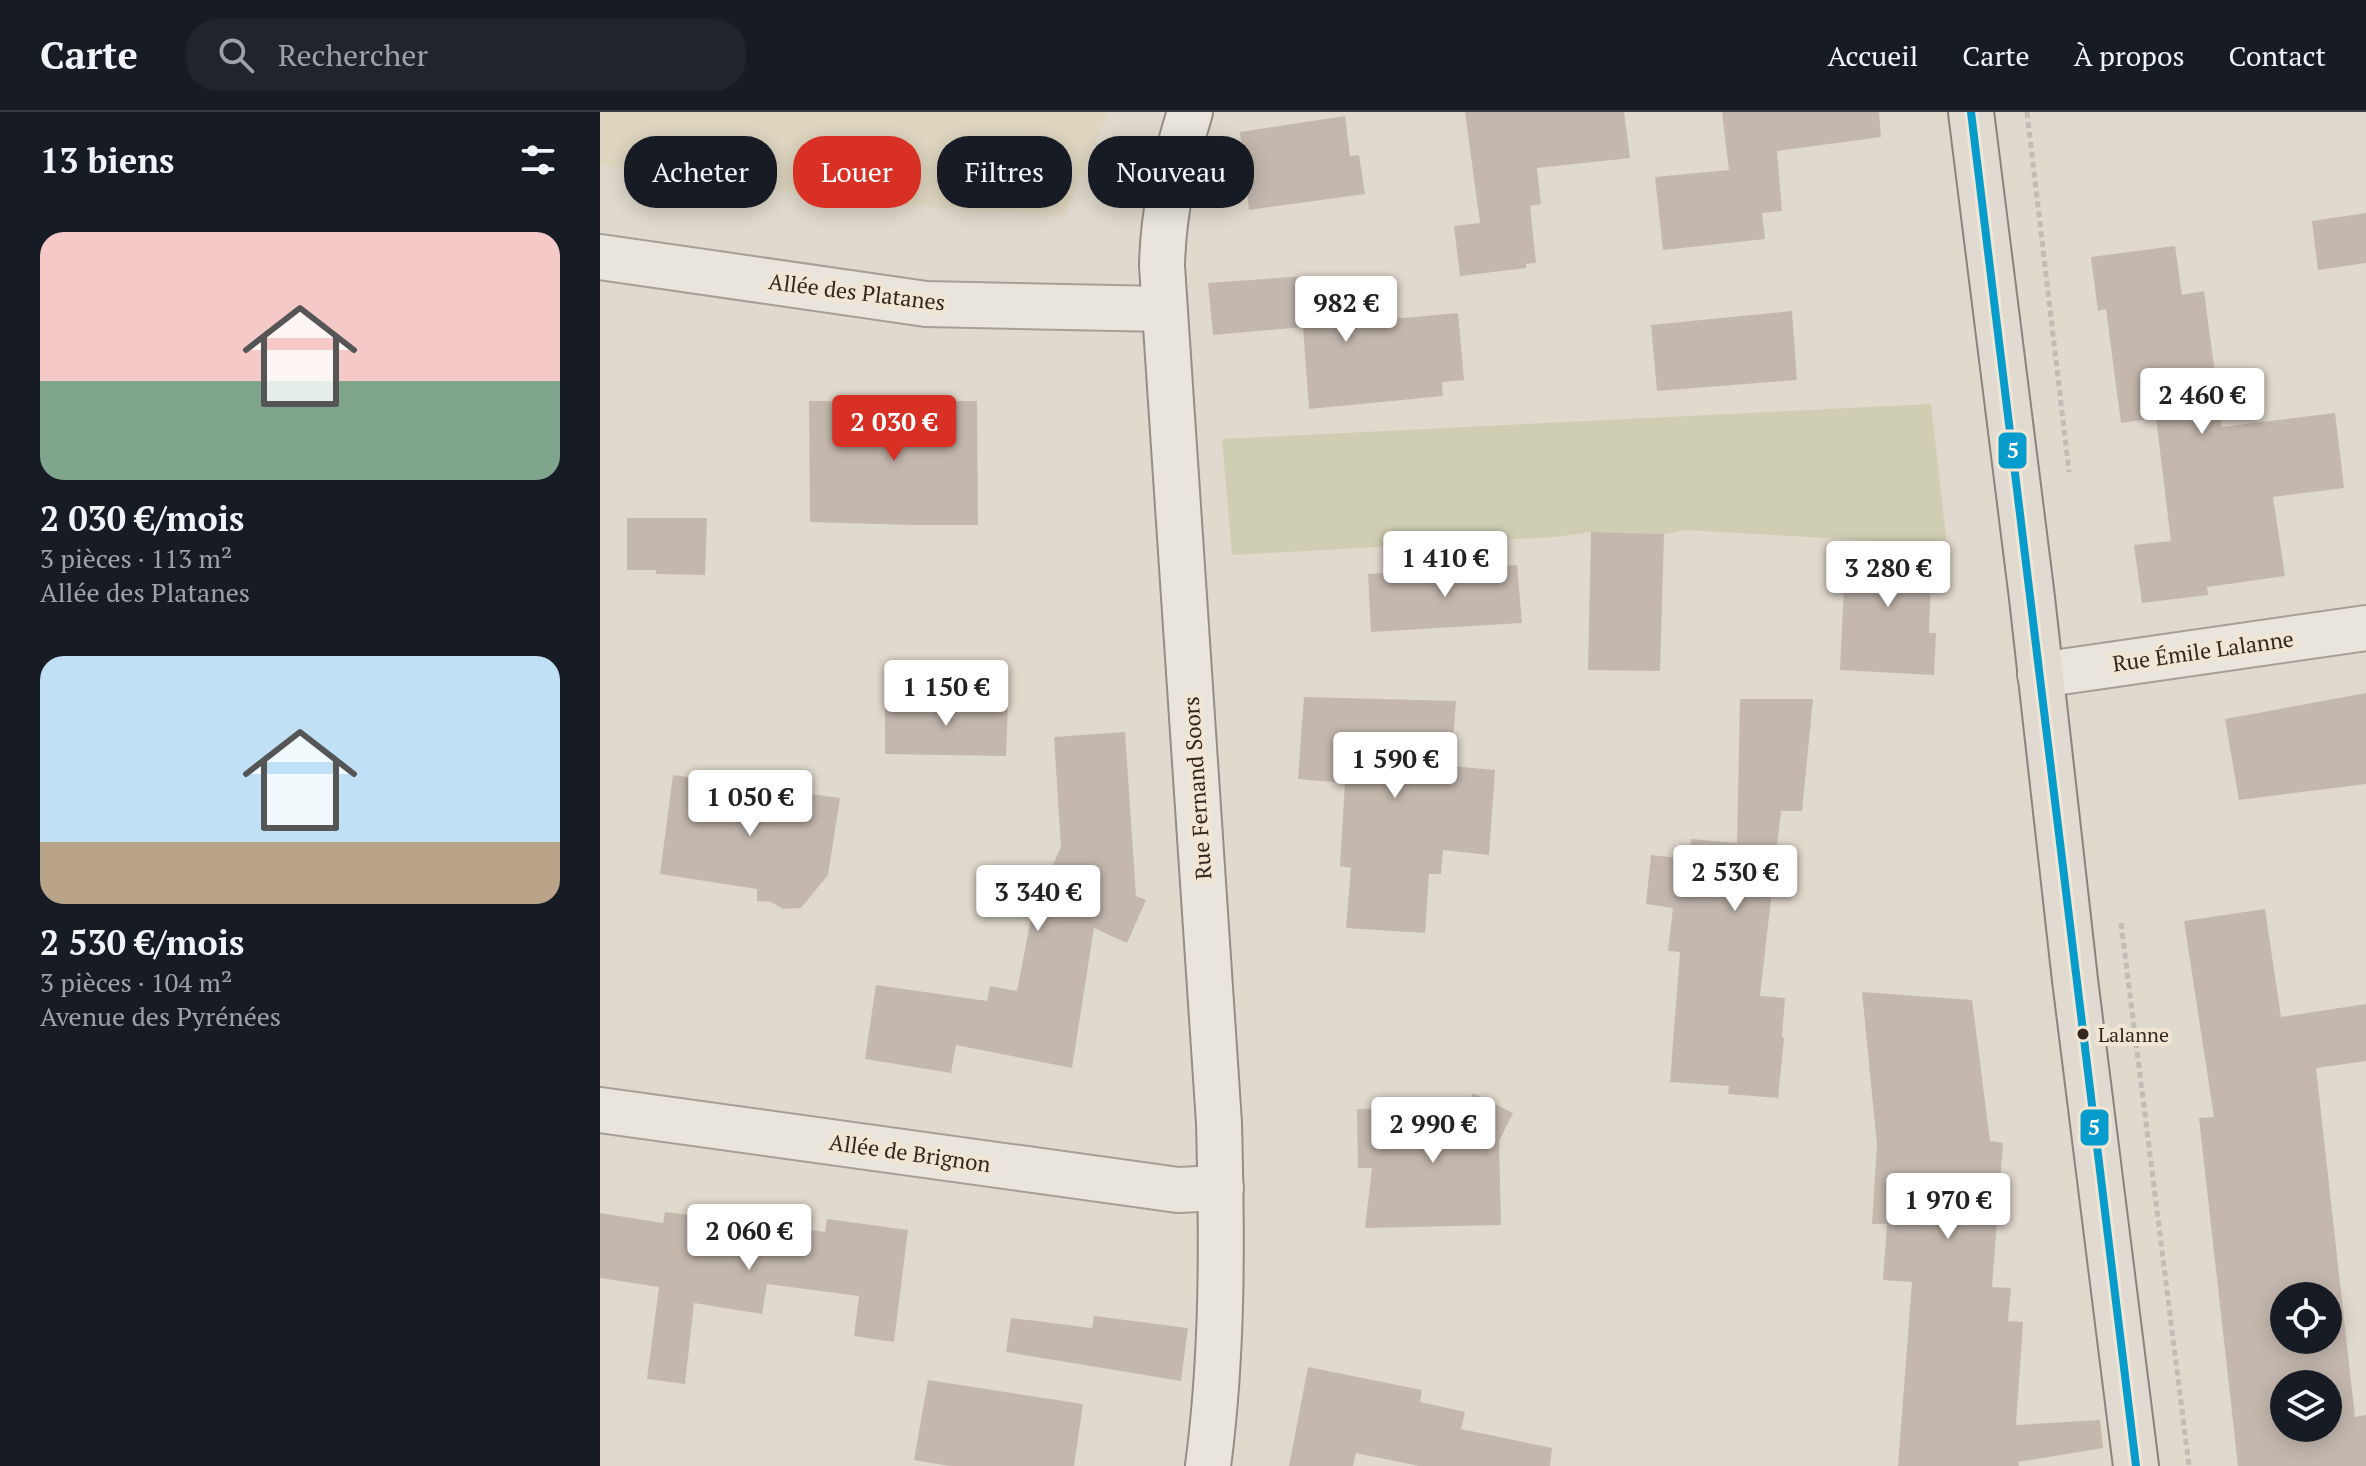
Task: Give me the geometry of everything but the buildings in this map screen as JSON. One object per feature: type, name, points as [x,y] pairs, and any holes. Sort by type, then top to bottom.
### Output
[{"type":"main road","points":[[1971,112],[2136,1466]]},
{"type":"street","name":"Rue Fernand Soors","points":[[1190,112],[1174,167],[1163,252],[1164,309],[1215,1043],[1221,1188],[1219,1346],[1208,1466]]},
{"type":"street","name":"Allée des Platanes","points":[[600,257],[926,304],[1164,309]]},
{"type":"street","name":"Rue Émile Lalanne","points":[[2040,675],[2366,628]]},
{"type":"street","name":"Allée de Brignon","points":[[600,1110],[1178,1190],[1221,1188]]},
{"type":"shaded area","points":[[600,112],[1108,112],[1098,136],[1088,136],[1088,159],[1072,197],[1072,136],[937,136],[937,207],[921,206],[921,136],[793,136],[793,194],[777,191],[777,136],[624,136],[624,169],[600,165]]},
{"type":"shaded area","points":[[946,208],[1067,208],[1064,216]]},
{"type":"shaded area","points":[[1931,404],[1947,545],[1686,530],[1664,534],[1591,532],[1555,537],[1232,555],[1222,439]]},
{"type":"transit line","name":"5","points":[[1971,112],[2136,1466]]},
{"type":"place","name":"Lalanne","points":[[2083,1034]]}]
